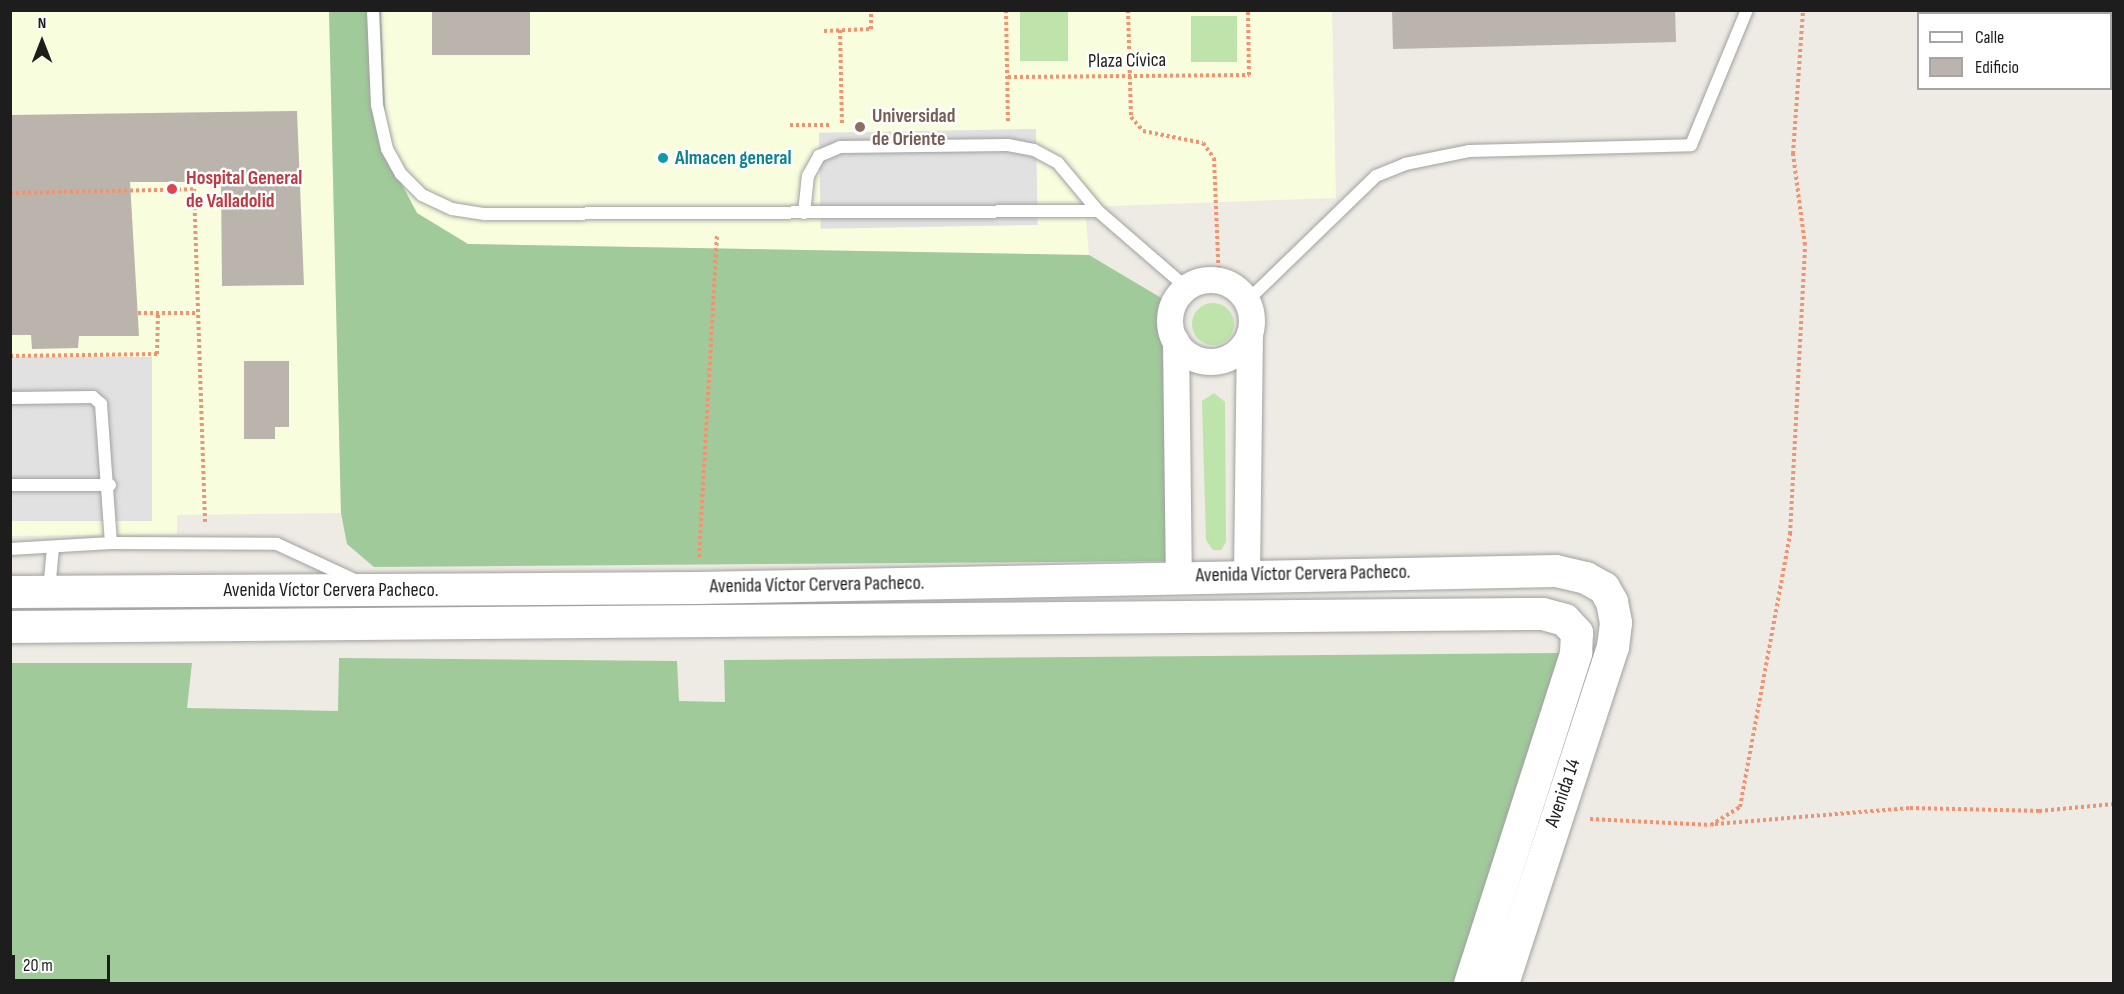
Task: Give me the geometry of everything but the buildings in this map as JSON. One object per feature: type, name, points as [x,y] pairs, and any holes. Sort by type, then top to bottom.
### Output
[{"type":"street","points":[[1179,576],[1176,341],[1171,314],[1187,288],[1219,281],[1232,286],[1247,301],[1252,314],[1247,575]]},
{"type":"street","points":[[1176,341],[1191,356],[1219,361],[1238,352],[1250,335]]},
{"type":"street","name":"Avenida Víctor Cervera Pacheco.","points":[[10,592],[697,588],[1179,576],[1556,571],[1586,578],[1604,588],[1612,602]]},
{"type":"street","points":[[1565,620],[1586,578]]},
{"type":"street","points":[[423,626],[424,590]]},
{"type":"street","name":"Avenida 14","points":[[1503,984],[1554,818],[1613,647],[1616,623],[1612,602]]},
{"type":"street","name":"Avenida Víctor Cervera Pacheco.","points":[[10,627],[423,626],[1543,614],[1565,620]]},
{"type":"street","name":"Avenida 14","points":[[1470,984],[1576,653],[1577,633],[1565,620]]},
{"type":"lane","points":[[373,10],[377,105],[387,149],[401,174],[422,195],[452,209],[485,214],[1098,211]]},
{"type":"lane","points":[[1247,301],[1376,176],[1404,164],[1470,151],[1691,146],[1747,10]]},
{"type":"lane","points":[[804,213],[808,176],[819,156],[840,147],[1008,146],[1034,150],[1058,163],[1098,211],[1187,288]]},
{"type":"lane","points":[[10,398],[93,397],[102,404],[110,485],[111,543]]},
{"type":"lane","points":[[10,485],[110,485]]},
{"type":"lane","points":[[10,549],[111,543],[206,546],[277,544],[375,590]]},
{"type":"lane","points":[[49,592],[53,548]]},
{"type":"path","points":[[824,30],[870,29],[871,10]]},
{"type":"path","points":[[1006,10],[1008,146]]},
{"type":"path","points":[[1128,10],[1131,117],[1143,131],[1187,137],[1203,143],[1214,158],[1219,281]]},
{"type":"path","name":"Plaza Cívica","points":[[1008,77],[1249,75],[1248,10]]},
{"type":"path","points":[[1711,825],[1740,807],[1790,534],[1804,245],[1793,154],[1803,10]]},
{"type":"path","points":[[840,30],[842,125]]},
{"type":"path","points":[[10,193],[194,189],[196,313],[206,546]]},
{"type":"path","points":[[697,588],[718,213]]},
{"type":"path","points":[[10,356],[157,354],[158,312]]},
{"type":"path","points":[[138,313],[196,313]]},
{"type":"path","points":[[1554,818],[1711,825],[1910,808],[2039,811],[2114,804]]},
{"type":"shaded area","name":"Hospital General de Valladolid","points":[[10,11],[329,11],[341,513],[177,515],[177,534],[11,536]]},
{"type":"shaded area","name":"Universidad de Oriente","points":[[381,11],[1332,11],[1336,198],[1085,207],[1089,255],[468,244],[417,213],[387,156]]},
{"type":"shaded area","points":[[1036,129],[1038,225],[821,229],[819,133]]},
{"type":"shaded area","points":[[10,357],[152,357],[152,521],[10,521]]},
{"type":"green space","points":[[329,11],[381,11],[387,156],[417,213],[468,244],[1089,255],[1168,302],[1179,561],[374,567],[347,544],[341,513]]},
{"type":"green space","points":[[1020,11],[1068,11],[1068,61],[1020,61]]},
{"type":"green space","points":[[1191,16],[1237,16],[1237,62],[1191,62]]},
{"type":"green space","points":[[1213,303],[1228,309],[1234,324],[1228,339],[1213,345],[1198,339],[1192,324],[1198,309]]},
{"type":"green space","points":[[1214,393],[1225,402],[1226,542],[1221,550],[1213,550],[1206,540],[1202,401]]},
{"type":"green space","points":[[1560,653],[1473,983],[11,984],[11,663],[192,663],[187,708],[338,711],[339,658],[677,661],[679,701],[725,702],[724,660]]},
{"type":"place","name":"Universidad de Oriente","points":[[860,127]]},
{"type":"place","name":"Almacen general","points":[[663,158]]},
{"type":"place","name":"Hospital General de Valladolid","points":[[172,189]]}]
